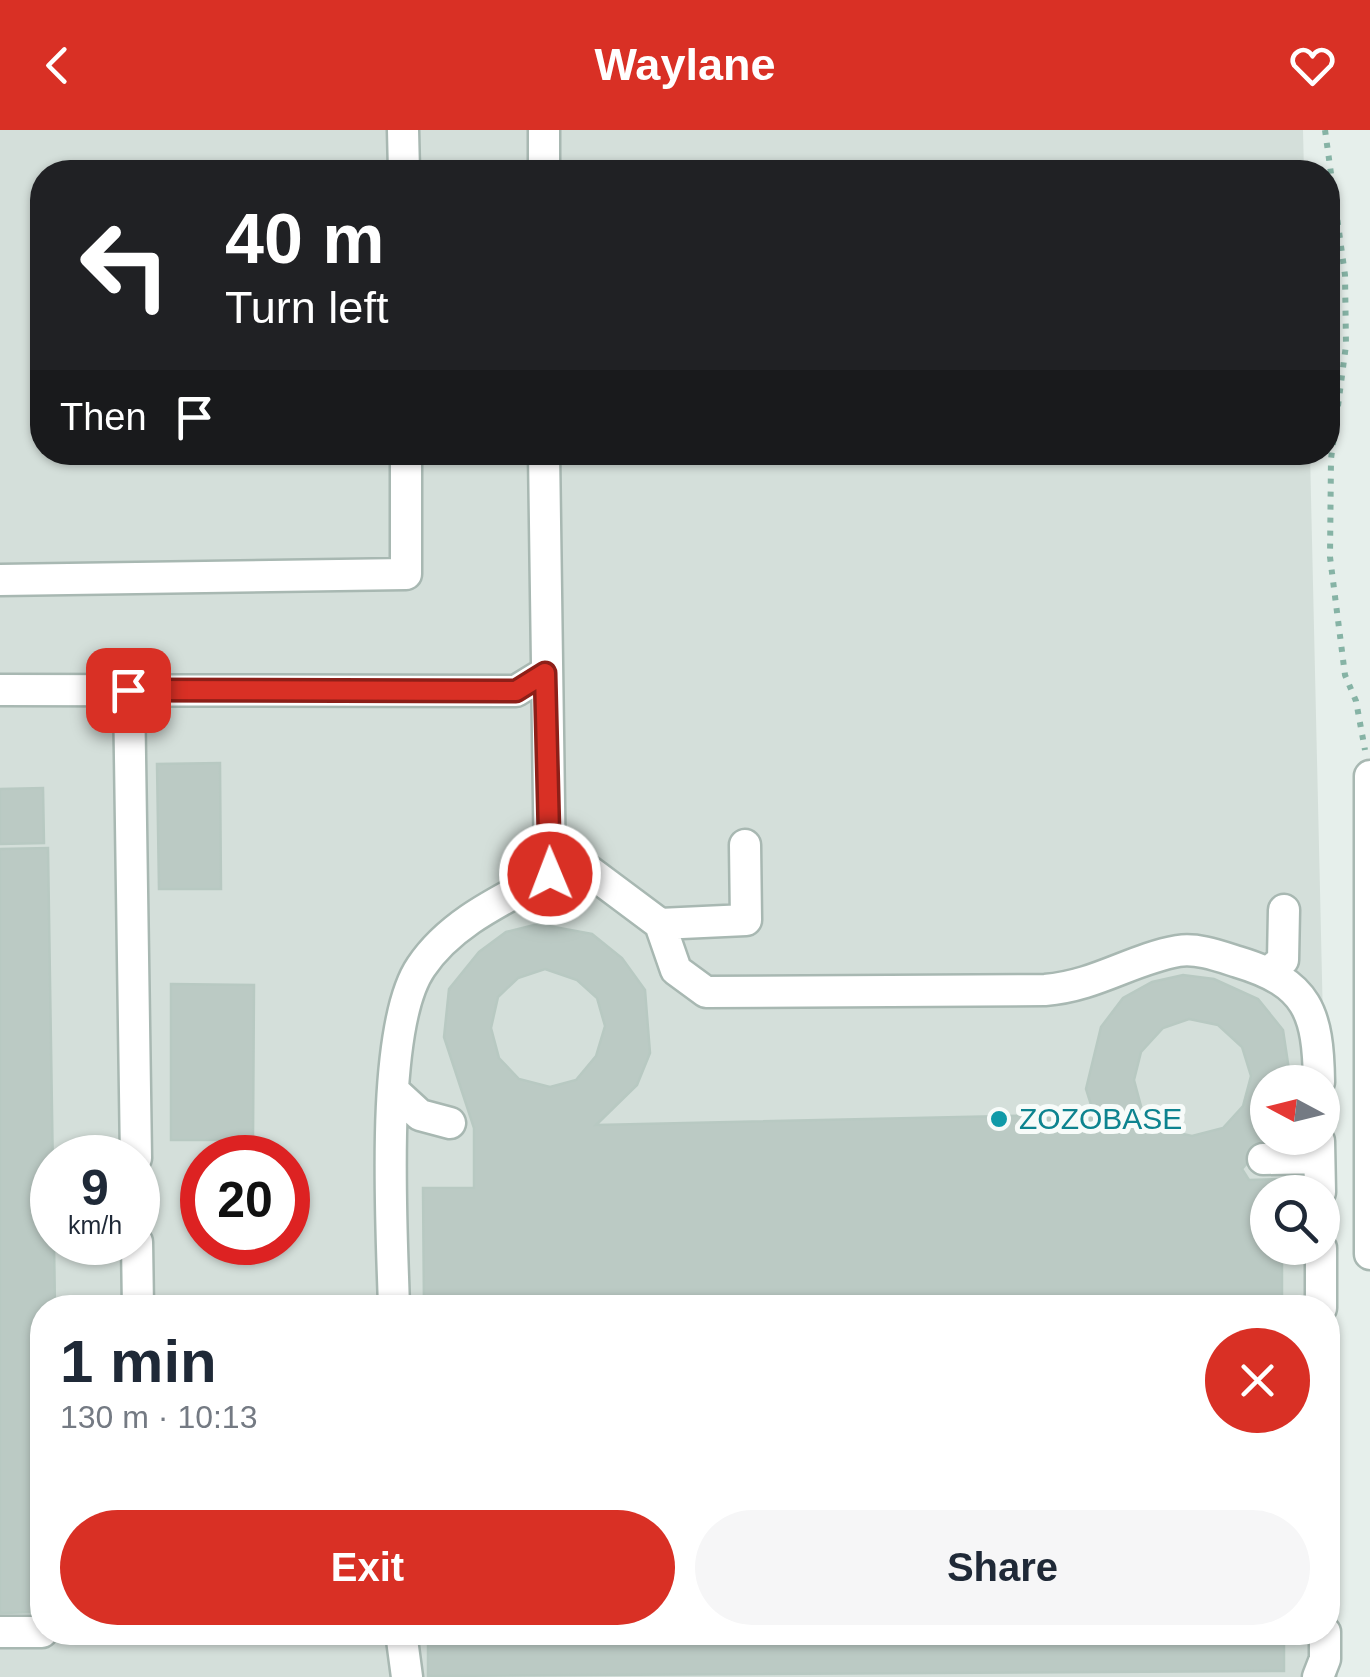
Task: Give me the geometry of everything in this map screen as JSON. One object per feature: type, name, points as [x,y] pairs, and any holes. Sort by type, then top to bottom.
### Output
[{"type":"street","points":[[404,130],[404,160]]},
{"type":"street","points":[[544,130],[544,160]]},
{"type":"street","points":[[0,580],[406,574],[406,465]]},
{"type":"street","points":[[544,465],[550,874]]},
{"type":"street","points":[[0,690],[516,691],[545,673]]},
{"type":"street","points":[[128,690],[136,1135]]},
{"type":"street","points":[[1369,776],[1370,1254]]},
{"type":"street","points":[[660,924],[746,920],[745,846]]},
{"type":"street","points":[[394,1295],[390,1156],[400,1030],[419,969],[453,930],[550,874],[589,871],[660,924],[676,970],[706,992],[1080,987],[1177,951],[1204,952],[1285,978],[1304,1004],[1318,1048],[1318,1065]]},
{"type":"street","points":[[1270,971],[1283,960],[1284,910]]},
{"type":"street","points":[[395,1092],[420,1115],[450,1123]]},
{"type":"street","points":[[1263,1159],[1283,1155]]},
{"type":"street","points":[[137,1265],[138,1295]]},
{"type":"street","points":[[1320,1265],[1321,1295]]},
{"type":"street","points":[[0,1632],[30,1632]]},
{"type":"street","points":[[402,1645],[406,1677]]},
{"type":"street","points":[[1318,1677],[1325,1659],[1324,1645]]},
{"type":"path","points":[[1325,130],[1329,160]]},
{"type":"path","points":[[1340,244],[1346,345],[1340,391]]},
{"type":"path","points":[[1331,465],[1330,557],[1345,675],[1356,701],[1369,776]]},
{"type":"shaded area","points":[[0,130],[1303,130],[1304,160],[30,160],[30,465],[1310,465],[1324,1065],[1250,1065],[1250,1155],[1326,1155],[1327,1175],[1250,1175],[1250,1265],[1329,1265],[1329,1295],[30,1295],[30,1645],[1337,1645],[1338,1677],[0,1677]]},
{"type":"building","points":[[220,763],[221,889],[159,889],[157,764]]},
{"type":"building","points":[[43,788],[44,843],[0,844],[0,789]]},
{"type":"building","points":[[48,848],[52,1135],[30,1135],[30,1265],[54,1265],[55,1295],[30,1295],[30,1612],[0,1613],[0,849]]},
{"type":"building","name":"ZOZOBASE","points":[[538,924],[592,934],[622,958],[645,990],[650,1053],[637,1085],[596,1125],[1094,1114],[1086,1089],[1101,1027],[1123,998],[1152,982],[1183,975],[1214,979],[1258,999],[1283,1030],[1288,1065],[1250,1065],[1250,1073],[1242,1047],[1218,1025],[1189,1019],[1163,1028],[1141,1052],[1134,1080],[1142,1110],[1165,1130],[1192,1136],[1223,1128],[1243,1106],[1250,1080],[1250,1155],[1254,1155],[1242,1169],[1250,1180],[1250,1265],[1282,1265],[1282,1295],[424,1295],[423,1188],[474,1188],[474,1128],[444,1037],[449,989],[479,952],[506,932]],"holes":[[[545,969],[577,980],[597,998],[605,1026],[596,1056],[576,1080],[550,1087],[519,1079],[499,1058],[491,1028],[498,997],[518,978]]]},
{"type":"building","points":[[171,984],[254,985],[253,1135],[180,1135],[180,1140],[171,1140]]},
{"type":"building","points":[[428,1645],[1284,1645],[1284,1671],[428,1676]]},
{"type":"place","name":"ZOZOBASE","points":[[999,1119]]},
{"type":"route","points":[[128,690],[516,691],[545,673],[550,874]]}]
